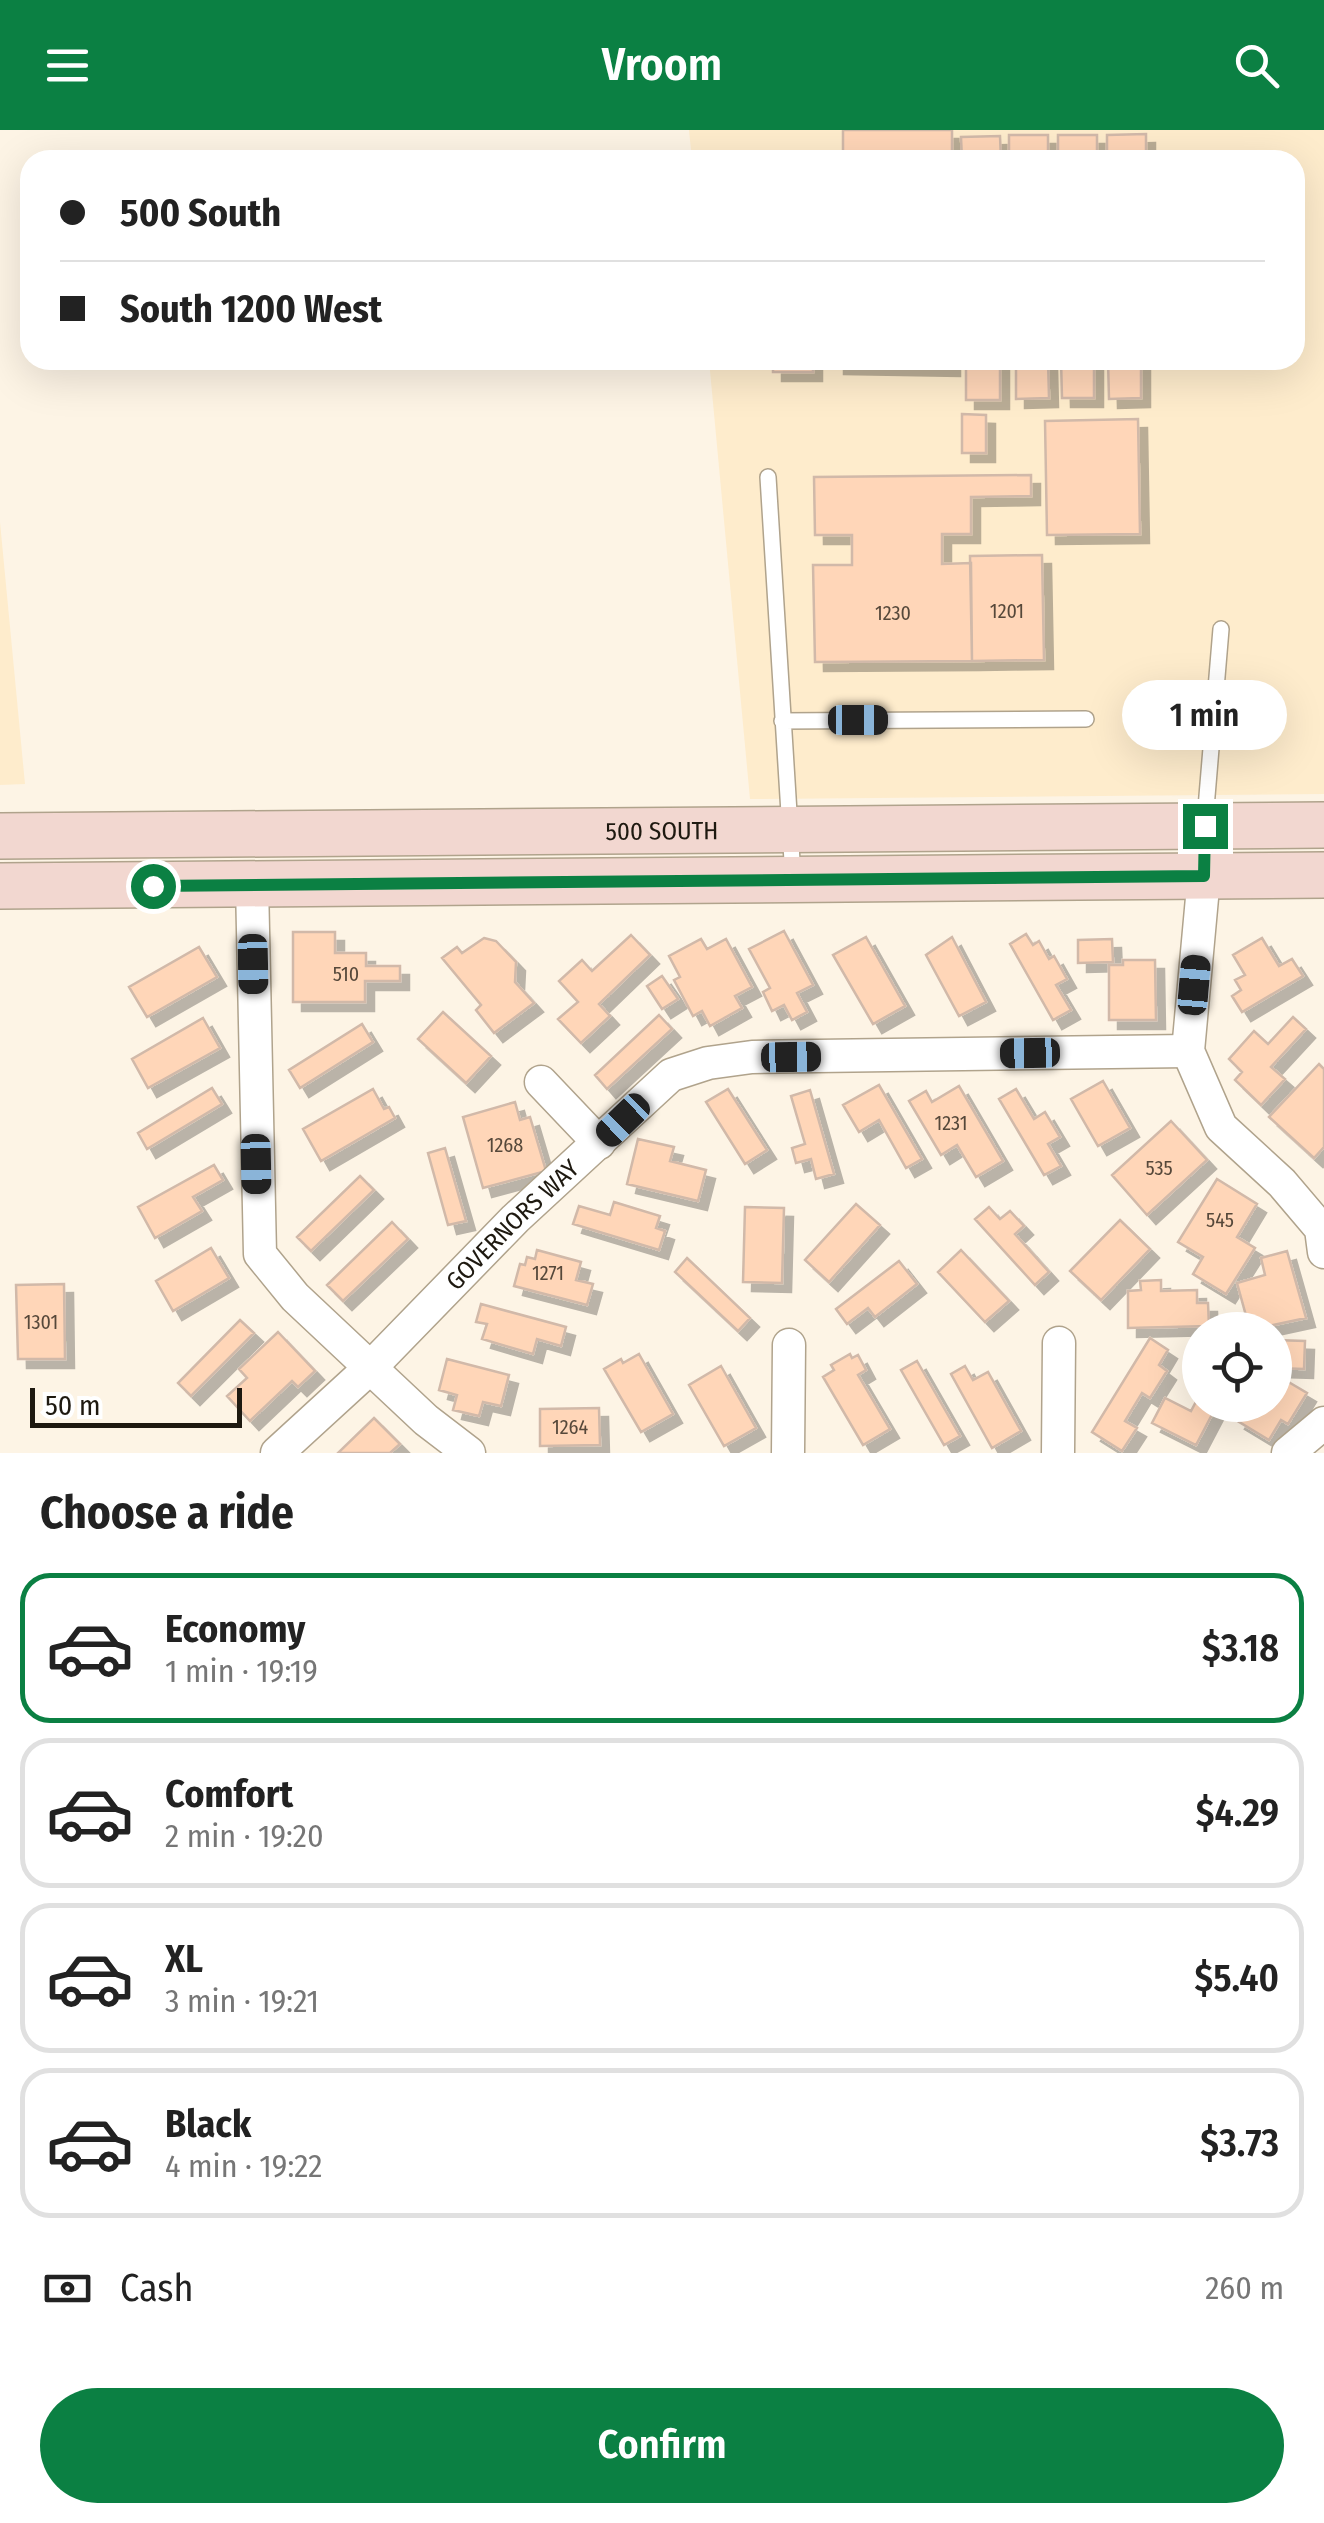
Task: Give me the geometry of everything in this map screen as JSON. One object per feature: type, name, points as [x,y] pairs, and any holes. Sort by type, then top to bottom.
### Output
[{"type":"main road","name":"500 SOUTH","points":[[0,836],[1324,825]]},
{"type":"main road","name":"500 SOUTH","points":[[0,886],[1324,876]]},
{"type":"street","points":[[1205,826],[1188,1051],[1221,1128],[1282,1182],[1322,1229],[1324,1252]]},
{"type":"street","points":[[252,884],[260,1254],[295,1297],[426,1420],[469,1453]]},
{"type":"street","name":"GOVERNORS WAY","points":[[278,1453],[372,1366],[515,1219],[671,1075],[708,1063],[752,1057],[1188,1051]]},
{"type":"street","points":[[541,1082],[599,1143]]},
{"type":"street","points":[[1058,1453],[1060,1343]]},
{"type":"street","points":[[788,1453],[789,1345]]},
{"type":"street","points":[[1291,1453],[1324,1423]]},
{"type":"lane","points":[[768,477],[794,882]]},
{"type":"lane","points":[[1205,826],[1221,630]]},
{"type":"lane","points":[[782,721],[1086,718]]},
{"type":"shaded area","points":[[689,130],[1324,130],[1324,794],[750,799],[710,370],[1305,370],[1305,150],[691,150]]},
{"type":"shaded area","points":[[0,522],[25,784],[0,785]]},
{"type":"building","points":[[843,130],[952,130],[952,150],[843,150]]},
{"type":"building","points":[[1146,134],[1146,150],[1107,150],[1107,135]]},
{"type":"building","points":[[1009,135],[1048,135],[1048,150],[1009,150]]},
{"type":"building","points":[[1058,135],[1097,135],[1097,150],[1058,150]]},
{"type":"building","points":[[1000,136],[1001,150],[962,150],[961,137]]},
{"type":"building","points":[[773,370],[813,370],[813,372]]},
{"type":"building","points":[[966,370],[1000,370],[1000,400],[966,400]]},
{"type":"building","points":[[1016,370],[1048,370],[1049,398],[1016,399]]},
{"type":"building","points":[[1061,370],[1094,370],[1094,398],[1062,398]]},
{"type":"building","points":[[1108,370],[1141,370],[1141,398],[1109,399]]},
{"type":"building","points":[[962,414],[986,415],[986,453],[962,453]]},
{"type":"building","points":[[1138,419],[1140,534],[1047,535],[1045,421]]},
{"type":"building","points":[[1031,475],[1031,496],[971,497],[971,534],[942,534],[942,564],[971,563],[972,661],[815,662],[813,565],[852,565],[852,535],[815,535],[814,477]]},
{"type":"building","points":[[1042,555],[1044,660],[972,661],[970,556]]},
{"type":"building","points":[[784,931],[813,985],[797,993],[807,1012],[792,1020],[784,1005],[772,1011],[763,992],[770,988],[749,949]]},
{"type":"building","points":[[293,932],[335,932],[335,953],[366,953],[366,966],[400,966],[400,981],[365,981],[365,1002],[293,1002]]},
{"type":"building","points":[[1026,934],[1033,945],[1039,941],[1049,959],[1054,956],[1067,979],[1056,985],[1071,1010],[1053,1020],[1010,944]]},
{"type":"building","points":[[631,935],[650,955],[599,1004],[610,1016],[581,1043],[558,1019],[578,1002],[559,981],[582,960],[592,971]]},
{"type":"building","points":[[866,937],[905,1006],[873,1024],[833,955]]},
{"type":"building","points":[[952,937],[986,1002],[959,1016],[926,955]]},
{"type":"building","points":[[484,938],[496,941],[516,962],[515,982],[534,1003],[494,1033],[476,1010],[481,1005],[442,958],[457,947],[462,953]]},
{"type":"building","points":[[1262,938],[1279,966],[1292,959],[1303,976],[1242,1012],[1232,996],[1241,990],[1235,980],[1245,975],[1233,955]]},
{"type":"building","points":[[701,939],[707,949],[726,939],[752,987],[735,996],[742,1008],[710,1026],[702,1011],[693,1016],[674,980],[680,977],[669,956]]},
{"type":"building","points":[[1112,939],[1113,962],[1078,963],[1078,940]]},
{"type":"building","points":[[199,947],[217,977],[147,1017],[129,987]]},
{"type":"building","points":[[1123,960],[1155,960],[1156,1020],[1109,1020],[1109,965],[1123,965]]},
{"type":"building","points":[[662,976],[678,999],[662,1009],[647,986]]},
{"type":"building","points":[[443,1012],[491,1056],[466,1083],[418,1039]]},
{"type":"building","points":[[659,1015],[672,1029],[607,1089],[595,1075]]},
{"type":"building","points":[[1293,1017],[1306,1029],[1271,1067],[1285,1079],[1261,1105],[1235,1080],[1242,1072],[1229,1059],[1254,1031],[1268,1044]]},
{"type":"building","points":[[203,1018],[220,1048],[148,1088],[132,1059]]},
{"type":"building","points":[[362,1024],[373,1042],[300,1088],[289,1070]]},
{"type":"building","points":[[1319,1064],[1324,1069],[1324,1147],[1314,1158],[1269,1117]]},
{"type":"building","points":[[1103,1081],[1130,1128],[1098,1146],[1071,1099]]},
{"type":"building","points":[[879,1085],[922,1159],[906,1168],[879,1120],[859,1132],[843,1105]]},
{"type":"building","points":[[959,1086],[1003,1161],[976,1177],[957,1145],[941,1155],[909,1101],[926,1091],[932,1102]]},
{"type":"building","points":[[212,1088],[222,1104],[147,1149],[138,1133]]},
{"type":"building","points":[[373,1089],[384,1109],[389,1107],[395,1118],[321,1161],[303,1129]]},
{"type":"building","points":[[728,1089],[767,1150],[745,1164],[706,1102]]},
{"type":"building","points":[[1016,1089],[1034,1119],[1045,1112],[1060,1137],[1048,1144],[1061,1166],[1044,1175],[999,1099]]},
{"type":"building","points":[[810,1090],[834,1174],[816,1179],[811,1159],[796,1163],[792,1148],[805,1144],[791,1096]]},
{"type":"building","points":[[515,1102],[520,1120],[530,1117],[546,1171],[483,1188],[463,1117]]},
{"type":"building","points":[[1171,1121],[1207,1160],[1147,1215],[1112,1175]]},
{"type":"building","points":[[638,1139],[674,1147],[670,1161],[706,1170],[698,1201],[627,1184]]},
{"type":"building","points":[[445,1148],[466,1221],[448,1225],[428,1153]]},
{"type":"building","points":[[214,1165],[223,1180],[193,1197],[202,1211],[155,1238],[138,1207]]},
{"type":"building","points":[[360,1176],[374,1190],[311,1251],[297,1237]]},
{"type":"building","points":[[1217,1179],[1257,1204],[1237,1237],[1255,1248],[1226,1294],[1193,1274],[1203,1257],[1178,1242]]},
{"type":"building","points":[[614,1202],[660,1216],[656,1228],[665,1231],[659,1250],[573,1224],[579,1206],[610,1215]]},
{"type":"building","points":[[856,1204],[880,1225],[829,1282],[805,1260]]},
{"type":"building","points":[[745,1207],[784,1208],[782,1283],[743,1282]]},
{"type":"building","points":[[989,1207],[1000,1219],[1010,1211],[1024,1226],[1015,1234],[1049,1272],[1035,1285],[975,1219]]},
{"type":"building","points":[[1120,1220],[1150,1249],[1101,1300],[1070,1271]]},
{"type":"building","points":[[392,1222],[408,1239],[343,1301],[327,1285]]},
{"type":"building","points":[[211,1248],[229,1278],[173,1311],[156,1281]]},
{"type":"building","points":[[537,1250],[581,1262],[576,1280],[593,1284],[587,1305],[514,1286],[520,1264],[525,1265],[527,1257],[535,1259]]},
{"type":"building","points":[[961,1250],[1009,1301],[985,1322],[938,1272]]},
{"type":"building","points":[[1287,1251],[1306,1318],[1292,1321],[1292,1312],[1245,1312],[1237,1283],[1265,1275],[1261,1258]]},
{"type":"building","points":[[687,1258],[750,1318],[738,1331],[675,1272]]},
{"type":"building","points":[[899,1261],[917,1284],[875,1317],[868,1308],[847,1324],[836,1309]]},
{"type":"building","points":[[1161,1280],[1161,1291],[1197,1290],[1197,1303],[1208,1303],[1208,1312],[1182,1312],[1182,1327],[1128,1328],[1128,1291],[1141,1290],[1140,1281]]},
{"type":"building","points":[[64,1284],[65,1359],[18,1359],[16,1285]]},
{"type":"building","points":[[481,1304],[566,1327],[561,1346],[537,1339],[533,1354],[482,1339],[487,1324],[476,1322]]},
{"type":"building","points":[[240,1320],[254,1333],[191,1396],[178,1383]]},
{"type":"building","points":[[278,1332],[315,1371],[298,1387],[292,1381],[250,1421],[227,1396],[247,1378],[239,1369]]},
{"type":"building","points":[[1150,1338],[1168,1350],[1159,1365],[1167,1371],[1150,1398],[1142,1393],[1125,1421],[1137,1428],[1122,1451],[1092,1432]]},
{"type":"building","points":[[1292,1341],[1305,1341],[1304,1369],[1292,1369]]},
{"type":"building","points":[[639,1354],[673,1414],[641,1432],[604,1369]]},
{"type":"building","points":[[850,1354],[852,1358],[858,1355],[866,1370],[858,1375],[890,1429],[863,1445],[823,1377],[834,1370],[831,1365]]},
{"type":"building","points":[[447,1359],[509,1375],[501,1406],[483,1402],[479,1416],[453,1410],[457,1395],[439,1390]]},
{"type":"building","points":[[917,1361],[960,1436],[944,1445],[901,1370]]},
{"type":"building","points":[[721,1366],[756,1428],[724,1446],[689,1385]]},
{"type":"building","points":[[965,1366],[973,1380],[988,1372],[1021,1431],[992,1448],[951,1374]]},
{"type":"building","points":[[1292,1384],[1307,1393],[1292,1417]]},
{"type":"building","points":[[1165,1398],[1182,1406],[1182,1422],[1208,1422],[1196,1445],[1152,1423]]},
{"type":"building","points":[[599,1408],[600,1445],[540,1446],[540,1409]]},
{"type":"building","points":[[374,1418],[400,1444],[390,1453],[338,1453]]},
{"type":"building","points":[[1239,1422],[1280,1422],[1269,1440]]},
{"type":"route","points":[[153,886],[1204,876],[1205,826]]}]
